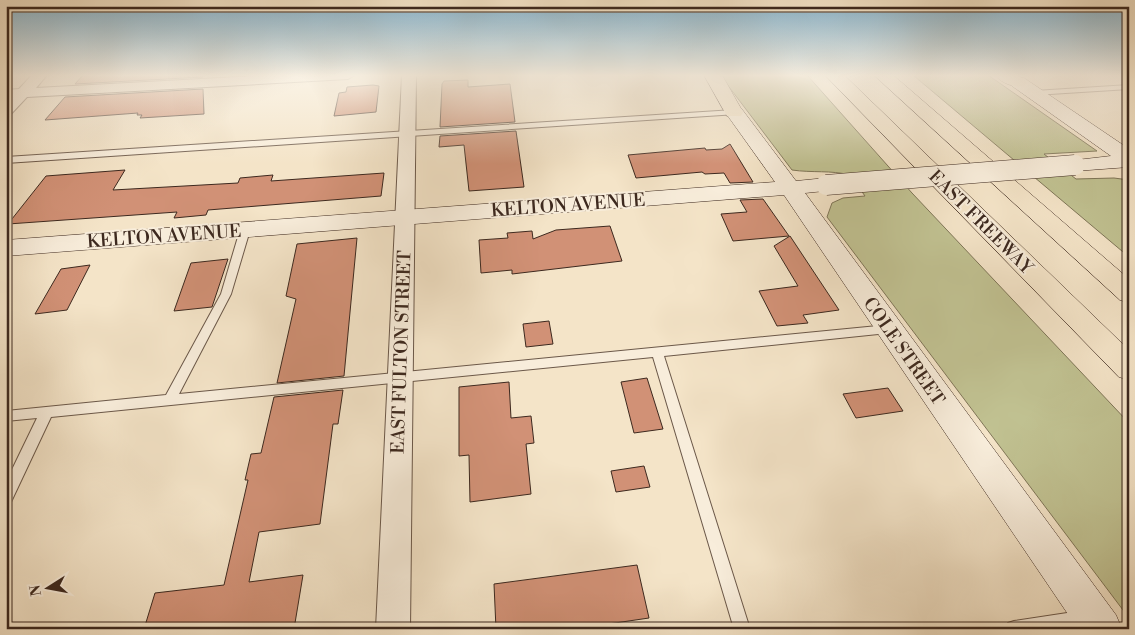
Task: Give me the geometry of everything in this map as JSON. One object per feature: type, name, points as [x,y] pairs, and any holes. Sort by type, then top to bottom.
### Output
[{"type":"highway","points":[[730,105],[734,112]]},
{"type":"highway","name":"EAST FREEWAY","points":[[864,105],[1129,369]]},
{"type":"highway","points":[[915,105],[1129,294]]},
{"type":"main road","points":[[1050,105],[1129,160]]},
{"type":"main road","name":"COLE STREET","points":[[734,112],[790,188],[1098,623]]},
{"type":"main road","name":"KELTON AVENUE","points":[[6,248],[1129,160]]},
{"type":"street","name":"EAST FULTON STREET","points":[[393,629],[408,105]]},
{"type":"street","name":"COLE STREET","points":[[728,105],[734,112]]},
{"type":"lane","points":[[6,160],[407,132],[734,112]]},
{"type":"lane","points":[[170,398],[226,294],[245,230]]},
{"type":"lane","points":[[6,416],[170,398],[888,329]]},
{"type":"lane","points":[[657,351],[742,629]]},
{"type":"lane","points":[[6,497],[47,412]]},
{"type":"lane","points":[[1014,629],[1098,623]]},
{"type":"green space","points":[[742,105],[833,105],[912,193],[1129,423],[1129,618],[827,217],[832,203],[843,198],[865,196],[850,175],[792,170]]},
{"type":"green space","points":[[948,105],[1031,105],[1097,151],[1044,154],[1076,179],[1114,178],[1129,180],[1129,257]]},
{"type":"building","points":[[58,105],[204,105],[204,114],[140,118],[142,115],[137,115],[138,113],[45,120]]},
{"type":"building","points":[[336,105],[377,105],[376,112],[334,116]]},
{"type":"building","points":[[441,105],[513,105],[515,122],[440,127]]},
{"type":"building","points":[[516,131],[524,187],[469,191],[464,145],[439,147],[440,136]]},
{"type":"building","points":[[730,144],[753,182],[730,183],[724,173],[705,174],[702,172],[636,178],[628,155],[705,148],[706,150],[722,149]]},
{"type":"building","points":[[125,170],[113,190],[238,183],[240,178],[273,175],[271,181],[384,173],[381,196],[208,210],[206,215],[174,218],[177,212],[8,224],[46,176]]},
{"type":"building","points":[[763,199],[789,236],[733,241],[721,214],[747,212],[740,200]]},
{"type":"building","points":[[610,226],[622,261],[512,274],[512,270],[481,273],[479,240],[508,238],[507,233],[532,231],[533,239],[556,230]]},
{"type":"building","points":[[790,236],[839,310],[803,315],[808,323],[777,326],[759,291],[798,286],[774,246]]},
{"type":"building","points":[[357,238],[344,376],[277,383],[296,299],[286,296],[297,244]]},
{"type":"building","points":[[228,259],[212,307],[174,311],[191,263]]},
{"type":"building","points":[[90,265],[67,310],[35,314],[61,269]]},
{"type":"building","points":[[549,321],[553,344],[526,347],[523,324]]},
{"type":"building","points":[[647,378],[663,429],[634,433],[621,382]]},
{"type":"building","points":[[509,382],[511,418],[531,416],[534,443],[526,444],[531,494],[470,502],[469,455],[459,456],[459,387]]},
{"type":"building","points":[[888,388],[903,411],[856,418],[843,394]]},
{"type":"building","points":[[343,390],[338,424],[333,424],[320,524],[259,532],[249,582],[303,575],[294,629],[144,629],[155,593],[224,585],[248,480],[245,480],[251,454],[261,453],[274,397]]},
{"type":"building","points":[[644,466],[650,487],[616,492],[611,471]]},
{"type":"building","points":[[637,565],[649,618],[574,629],[496,629],[494,584]]}]
